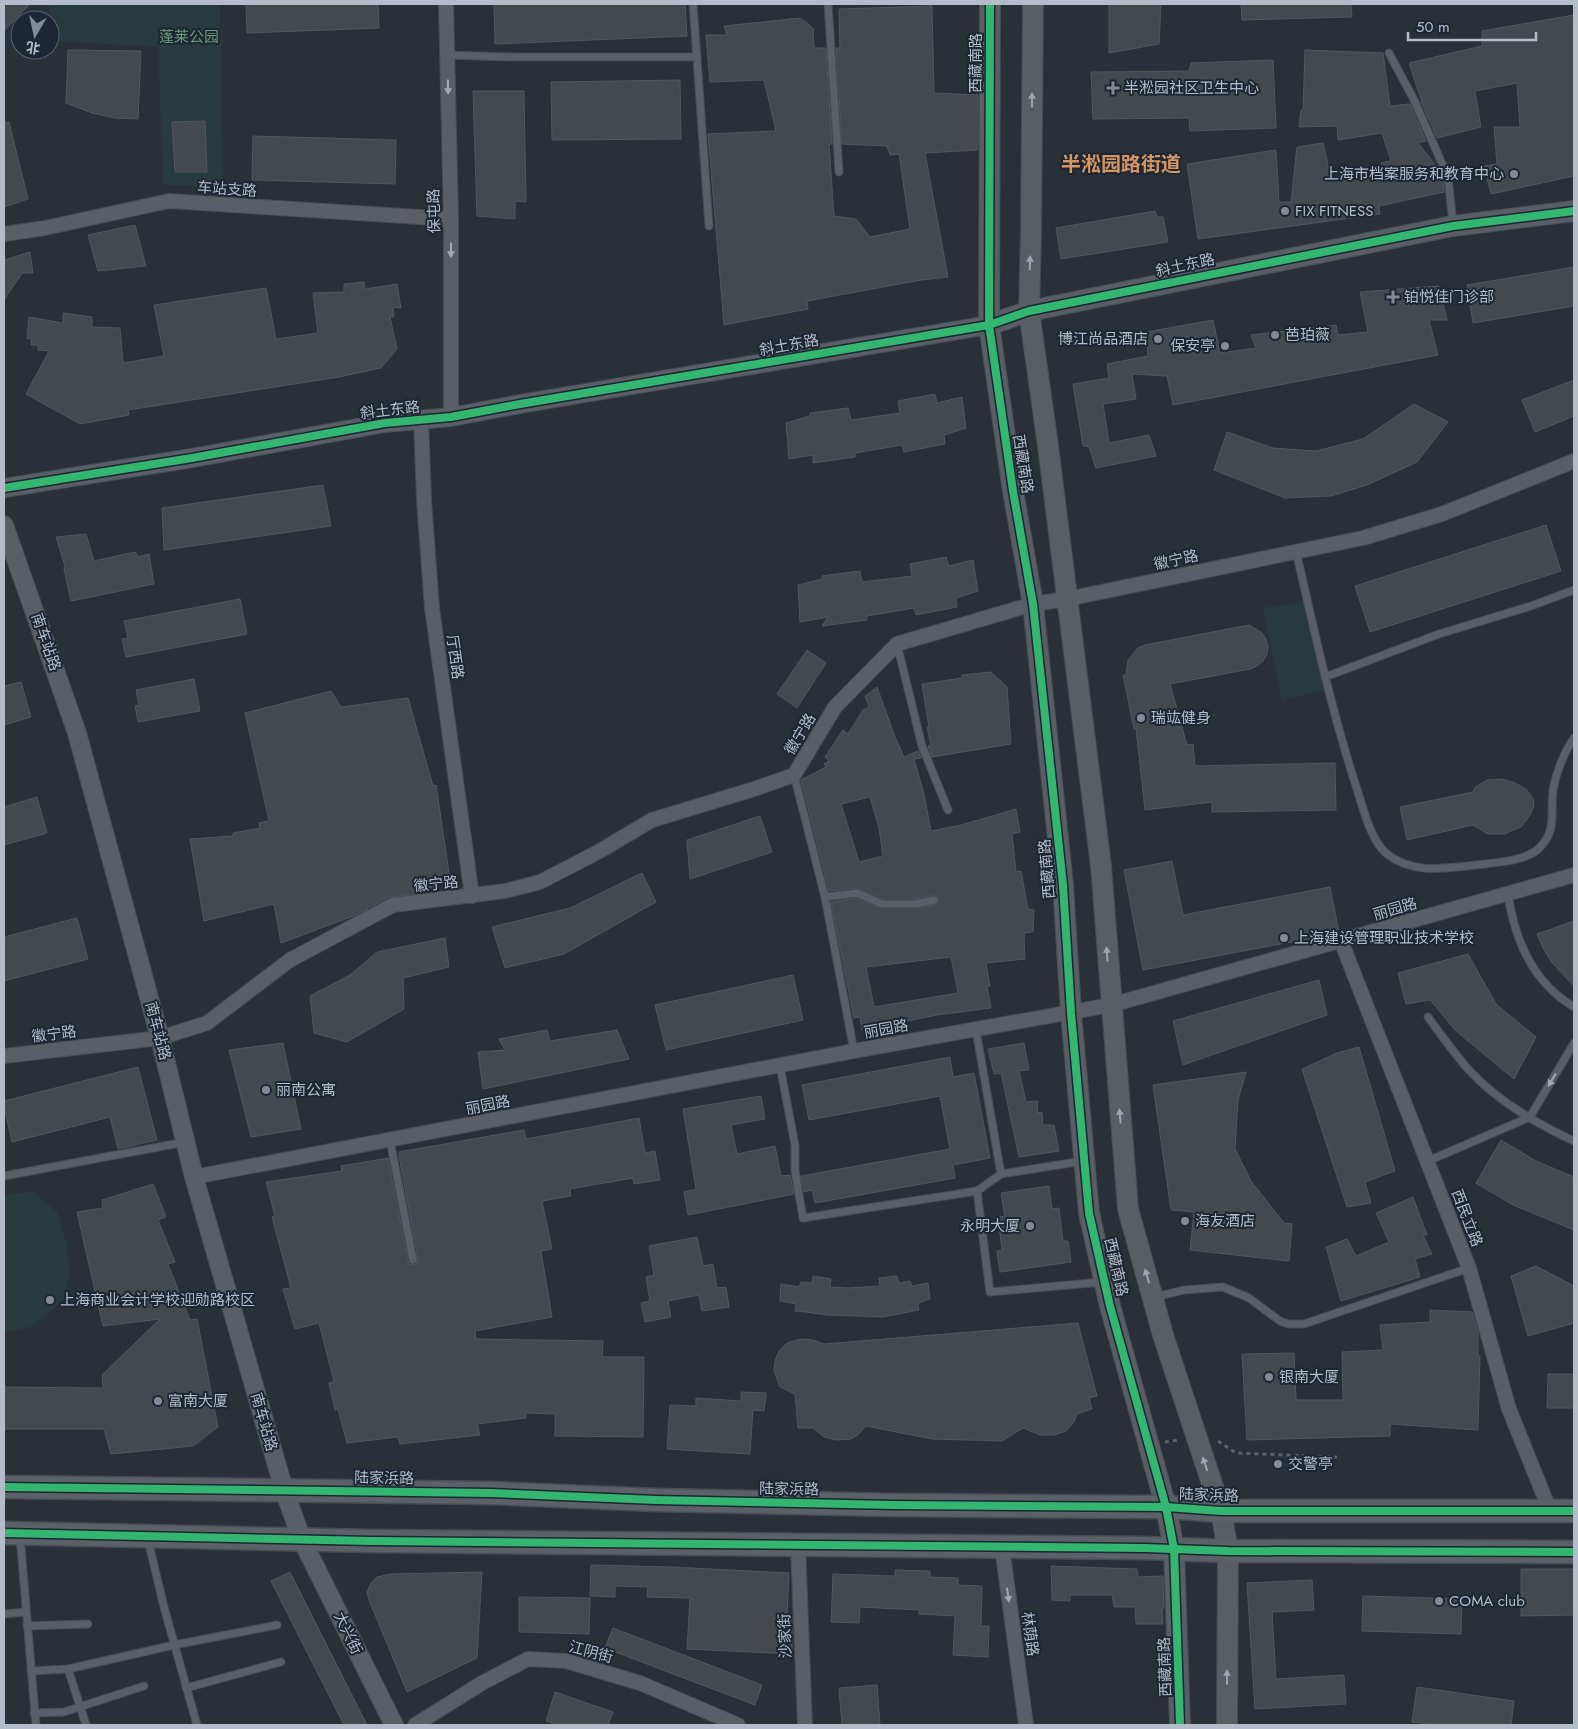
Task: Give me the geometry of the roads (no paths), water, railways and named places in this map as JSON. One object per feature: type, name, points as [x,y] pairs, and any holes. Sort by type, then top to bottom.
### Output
[{"type":"main road","name":"西藏南路","points":[[990,4],[989,325],[1013,491],[1033,604],[1063,885],[1071,1013],[1089,1212],[1110,1306],[1166,1507],[1174,1549],[1180,1725]]},
{"type":"main road","name":"西藏南路","points":[[1033,4],[1032,233],[1029,311],[1101,866],[1128,1209],[1163,1335],[1220,1510],[1228,1552],[1227,1725]]},
{"type":"main road","name":"斜土东路","points":[[989,325],[1029,311],[1453,226],[1574,211]]},
{"type":"main road","name":"陆家浜路","points":[[4,1487],[490,1493],[656,1500],[1166,1507],[1220,1510],[1574,1511]]},
{"type":"main road","points":[[12,1533],[302,1540],[1174,1549],[1228,1552],[1574,1552]]},
{"type":"street","name":"保屯路","points":[[446,4],[451,219],[450,417]]},
{"type":"street","name":"车站支路","points":[[4,234],[45,228],[169,202],[451,219]]},
{"type":"street","name":"斜土东路","points":[[4,488],[192,458],[385,423],[450,417],[539,400],[989,325]]},
{"type":"street","name":"厅西路","points":[[421,420],[424,500],[432,608],[472,896]]},
{"type":"street","name":"徽宁路","points":[[4,1056],[160,1038],[207,1023],[290,960],[393,905],[505,892],[540,882],[598,852],[652,820],[794,775],[835,707],[898,644],[1033,604],[1067,599],[1363,538],[1442,514],[1574,461]]},
{"type":"street","name":"南车站路","points":[[4,525],[77,733],[160,1038],[194,1177],[284,1490],[302,1540]]},
{"type":"street","name":"丽园路","points":[[194,1177],[1111,1005],[1574,876]]},
{"type":"street","name":"西民立路","points":[[1341,941],[1469,1268],[1508,1409],[1550,1511]]},
{"type":"street","name":"大兴街","points":[[302,1540],[394,1725]]},
{"type":"street","name":"沙家街","points":[[798,1546],[805,1725]]},
{"type":"street","name":"林荫路","points":[[1002,1547],[1026,1725]]},
{"type":"street","name":"江阴街","points":[[415,1725],[482,1683],[528,1659],[566,1660],[640,1683],[738,1725]]},
{"type":"lane","points":[[693,4],[708,226]]},
{"type":"lane","points":[[828,4],[839,172]]},
{"type":"lane","points":[[1389,53],[1414,100],[1448,177],[1453,226]]},
{"type":"lane","points":[[447,55],[697,57]]},
{"type":"lane","points":[[1296,551],[1344,750],[1372,831],[1387,854],[1420,868],[1436,870],[1503,861],[1521,857],[1536,850],[1545,840],[1550,830],[1553,820],[1553,792],[1556,778],[1569,745],[1574,738]]},
{"type":"lane","points":[[1325,677],[1439,634],[1531,606],[1574,590]]},
{"type":"lane","points":[[898,644],[922,746],[948,810]]},
{"type":"lane","points":[[794,775],[825,897],[854,1052]]},
{"type":"lane","points":[[825,897],[857,893],[882,904],[916,904],[934,900]]},
{"type":"lane","points":[[1508,895],[1513,923],[1529,963],[1545,985],[1574,1007]]},
{"type":"lane","points":[[1428,1017],[1470,1071],[1497,1095],[1530,1117],[1574,1141]]},
{"type":"lane","points":[[976,1030],[1001,1174]]},
{"type":"lane","points":[[1428,1162],[1530,1117],[1574,1043]]},
{"type":"lane","points":[[780,1066],[794,1145],[795,1171],[803,1218],[977,1191],[1001,1174],[1085,1160]]},
{"type":"lane","points":[[390,1140],[413,1260]]},
{"type":"lane","points":[[4,1176],[186,1142]]},
{"type":"lane","points":[[977,1191],[990,1292],[1105,1282]]},
{"type":"lane","points":[[1153,1298],[1184,1290],[1223,1287],[1249,1298],[1280,1321],[1288,1324],[1304,1324],[1469,1268]]},
{"type":"lane","points":[[12,1533],[26,1612],[36,1725]]},
{"type":"lane","points":[[147,1537],[174,1645],[197,1725]]},
{"type":"lane","points":[[4,1614],[26,1612]]},
{"type":"lane","points":[[27,1626],[88,1624]]},
{"type":"lane","points":[[31,1671],[68,1669],[174,1645],[277,1625]]},
{"type":"lane","points":[[186,1688],[281,1662]]},
{"type":"lane","points":[[68,1669],[86,1725]]},
{"type":"lane","points":[[34,1712],[64,1712],[144,1686]]},
{"type":"place","name":"半淞园社区卫生中心","points":[[1113,88]]},
{"type":"place","name":"上海市档案服务和教育中心","points":[[1514,174]]},
{"type":"place","name":"FIX FITNESS","points":[[1285,211]]},
{"type":"place","name":"铂悦佳门诊部","points":[[1393,297]]},
{"type":"place","name":"芭珀薇","points":[[1275,335]]},
{"type":"place","name":"博江尚品酒店","points":[[1158,339]]},
{"type":"place","name":"保安亭","points":[[1225,346]]},
{"type":"place","name":"瑞竑健身","points":[[1141,718]]},
{"type":"place","name":"上海建设管理职业技术学校","points":[[1284,938]]},
{"type":"place","name":"丽南公寓","points":[[266,1090]]},
{"type":"place","name":"海友酒店","points":[[1185,1221]]},
{"type":"place","name":"永明大厦","points":[[1030,1226]]},
{"type":"place","name":"上海商业会计学校迎勋路校区","points":[[50,1300]]},
{"type":"place","name":"银南大厦","points":[[1269,1377]]},
{"type":"place","name":"富南大厦","points":[[158,1401]]},
{"type":"place","name":"交警亭","points":[[1278,1464]]},
{"type":"place","name":"COMA club","points":[[1439,1601]]},
{"type":"district","name":"半淞园路街道","points":[[1121,164]]},
{"type":"park label","name":"蓬莱公园","points":[[189,37]]}]
